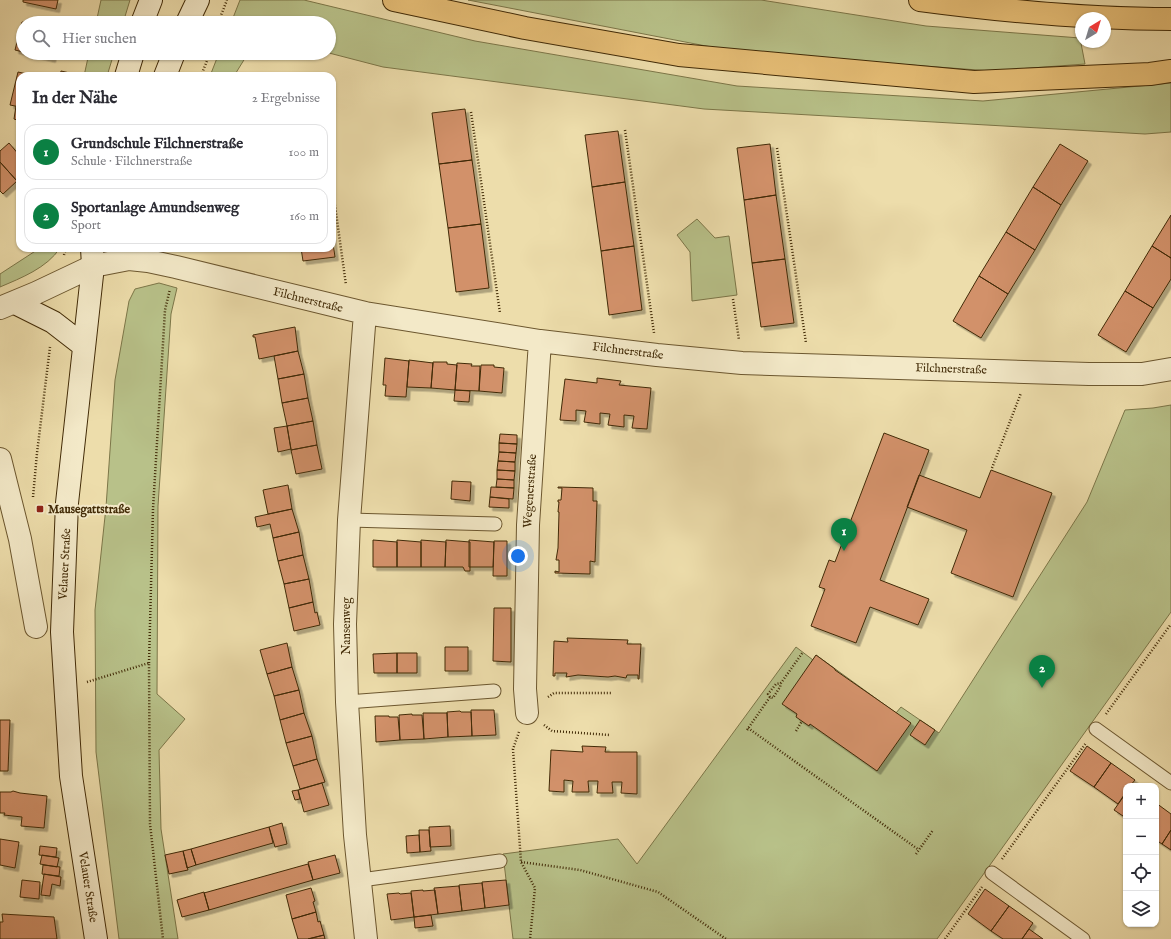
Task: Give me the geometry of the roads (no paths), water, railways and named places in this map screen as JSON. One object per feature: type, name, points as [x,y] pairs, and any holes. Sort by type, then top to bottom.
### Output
[{"type":"highway","points":[[394,0],[525,28],[679,56],[974,82],[1150,74],[1171,71]]},
{"type":"highway","points":[[920,0],[982,9],[1131,19],[1171,18]]},
{"type":"street","points":[[145,16],[151,0]]},
{"type":"street","points":[[190,16],[198,0]]},
{"type":"street","points":[[127,72],[131,60]]},
{"type":"street","points":[[167,72],[171,60]]},
{"type":"street","points":[[8,306],[60,282],[95,254]]},
{"type":"street","name":"Filchnerstraße","points":[[95,254],[129,260],[148,261],[176,267],[357,312],[540,341],[657,355],[742,362],[1030,372],[1142,374],[1171,369]]},
{"type":"street","name":"Velauer Straße","points":[[95,254],[67,503],[62,632],[71,776],[96,939]]},
{"type":"street","points":[[8,306],[53,322],[84,346]]},
{"type":"street","name":"Nansenweg","points":[[357,312],[345,624],[347,702],[355,835],[361,880],[366,939]]},
{"type":"street","name":"Wegenerstraße","points":[[527,713],[525,689],[528,525],[540,341]]},
{"type":"street","points":[[0,459],[20,539],[36,627]]},
{"type":"lane","points":[[349,520],[495,524]]},
{"type":"lane","points":[[347,702],[494,691]]},
{"type":"lane","points":[[1096,729],[1171,783]]},
{"type":"lane","points":[[361,880],[500,861]]},
{"type":"lane","points":[[992,874],[1083,939]]},
{"type":"place","name":"Mausegattstraße","points":[[40,509]]},
{"type":"place","name":"Grundschule Filchnerstraße","points":[[844,551]]},
{"type":"place","name":"Sportanlage Amundsenweg","points":[[1042,688]]}]
